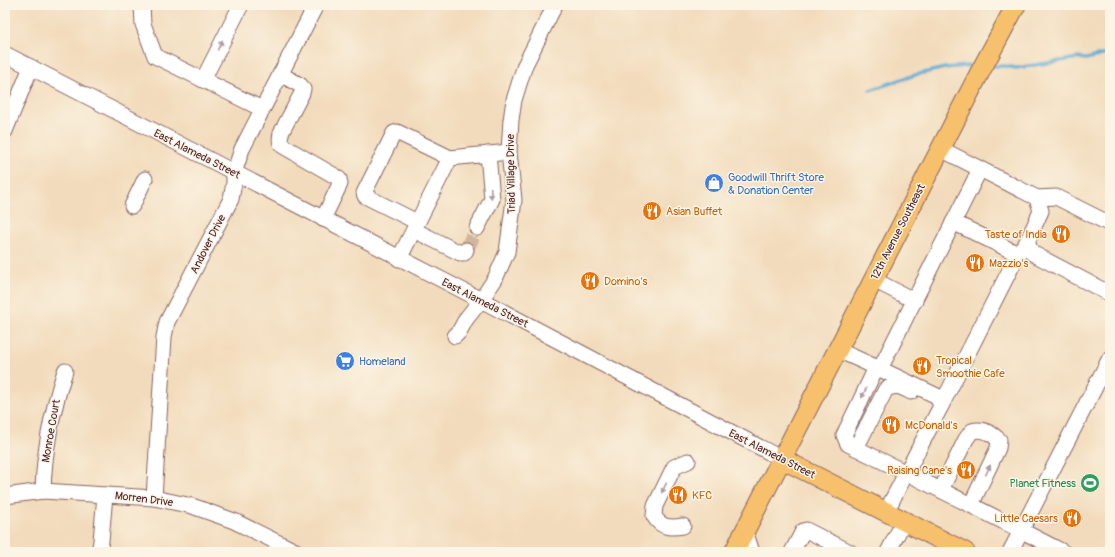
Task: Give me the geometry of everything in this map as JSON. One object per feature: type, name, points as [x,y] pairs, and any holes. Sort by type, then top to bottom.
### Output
[{"type":"main road","name":"12th Avenue Southeast","points":[[734,552],[980,72],[1016,5]]},
{"type":"main road","name":"East Alameda Street","points":[[782,459],[965,552]]},
{"type":"street","points":[[142,5],[143,24],[155,56],[262,110]]},
{"type":"street","points":[[202,80],[241,5]]},
{"type":"street","name":"Andover Drive","points":[[154,498],[165,328],[231,199],[234,173],[242,149],[316,5]]},
{"type":"street","name":"Triad Village Drive","points":[[455,336],[495,279],[507,252],[514,200],[509,152],[514,100],[525,65],[555,5]]},
{"type":"street","name":"East Alameda Street","points":[[5,54],[481,300],[782,459]]},
{"type":"street","points":[[5,131],[31,67]]},
{"type":"street","points":[[280,74],[300,85],[303,89],[281,133],[280,143],[339,179],[340,184],[323,219]]},
{"type":"street","points":[[465,251],[460,253],[364,196],[364,193],[394,133],[397,132],[450,158],[509,152]]},
{"type":"street","points":[[941,149],[1037,198],[1056,197],[1110,224]]},
{"type":"street","points":[[477,228],[492,199],[488,154]]},
{"type":"street","points":[[399,258],[450,158]]},
{"type":"street","points":[[980,169],[915,301],[880,369],[874,372],[844,435],[848,444],[1063,552]]},
{"type":"street","points":[[132,206],[145,179]]},
{"type":"street","points":[[886,512],[1018,254],[1027,242],[1041,211],[1037,198]]},
{"type":"street","points":[[953,222],[1018,254]]},
{"type":"street","points":[[1027,242],[1032,254],[1110,294]]},
{"type":"street","points":[[874,280],[915,301]]},
{"type":"street","points":[[838,350],[937,396],[940,406]]},
{"type":"street","points":[[1010,552],[1110,358]]},
{"type":"street","name":"Monroe Court","points":[[43,491],[46,448],[49,430],[64,371]]},
{"type":"street","points":[[856,448],[886,389],[892,386],[898,386],[929,402],[932,409],[933,420]]},
{"type":"street","points":[[942,490],[966,439],[972,431],[979,429],[994,435],[999,440],[998,448],[971,505]]},
{"type":"street","points":[[683,526],[671,528],[658,523],[654,516],[655,506],[674,468],[688,461]]},
{"type":"street","name":"Morren Drive","points":[[5,496],[43,491],[154,498],[192,506],[234,521],[274,547],[297,552]]},
{"type":"street","points":[[99,552],[105,495]]},
{"type":"street","points":[[888,552],[904,521]]},
{"type":"street","points":[[792,552],[803,531],[806,530],[850,552]]},
{"type":"street","points":[[745,531],[752,552]]},
{"type":"waterway","points":[[991,66],[1016,68],[1079,58],[1086,59],[1110,53]]},
{"type":"waterway","points":[[870,90],[915,75],[945,68],[977,65]]},
{"type":"tunnel","points":[[466,250],[477,228]]},
{"type":"place","name":"Goodwill Thrift Store & Donation Center","points":[[714,183]]},
{"type":"place","name":"Asian Buffet","points":[[652,211]]},
{"type":"place","name":"Taste of India","points":[[1061,234]]},
{"type":"place","name":"Mazzio's","points":[[975,263]]},
{"type":"place","name":"Domino's","points":[[590,281]]},
{"type":"place","name":"Homeland","points":[[345,361]]},
{"type":"place","name":"Tropical Smoothie Cafe","points":[[922,366]]},
{"type":"place","name":"McDonald's","points":[[891,425]]},
{"type":"place","name":"Raising Cane's","points":[[966,470]]},
{"type":"place","name":"Planet Fitness","points":[[1090,483]]},
{"type":"place","name":"KFC","points":[[678,495]]},
{"type":"place","name":"Little Caesars","points":[[1072,518]]}]
